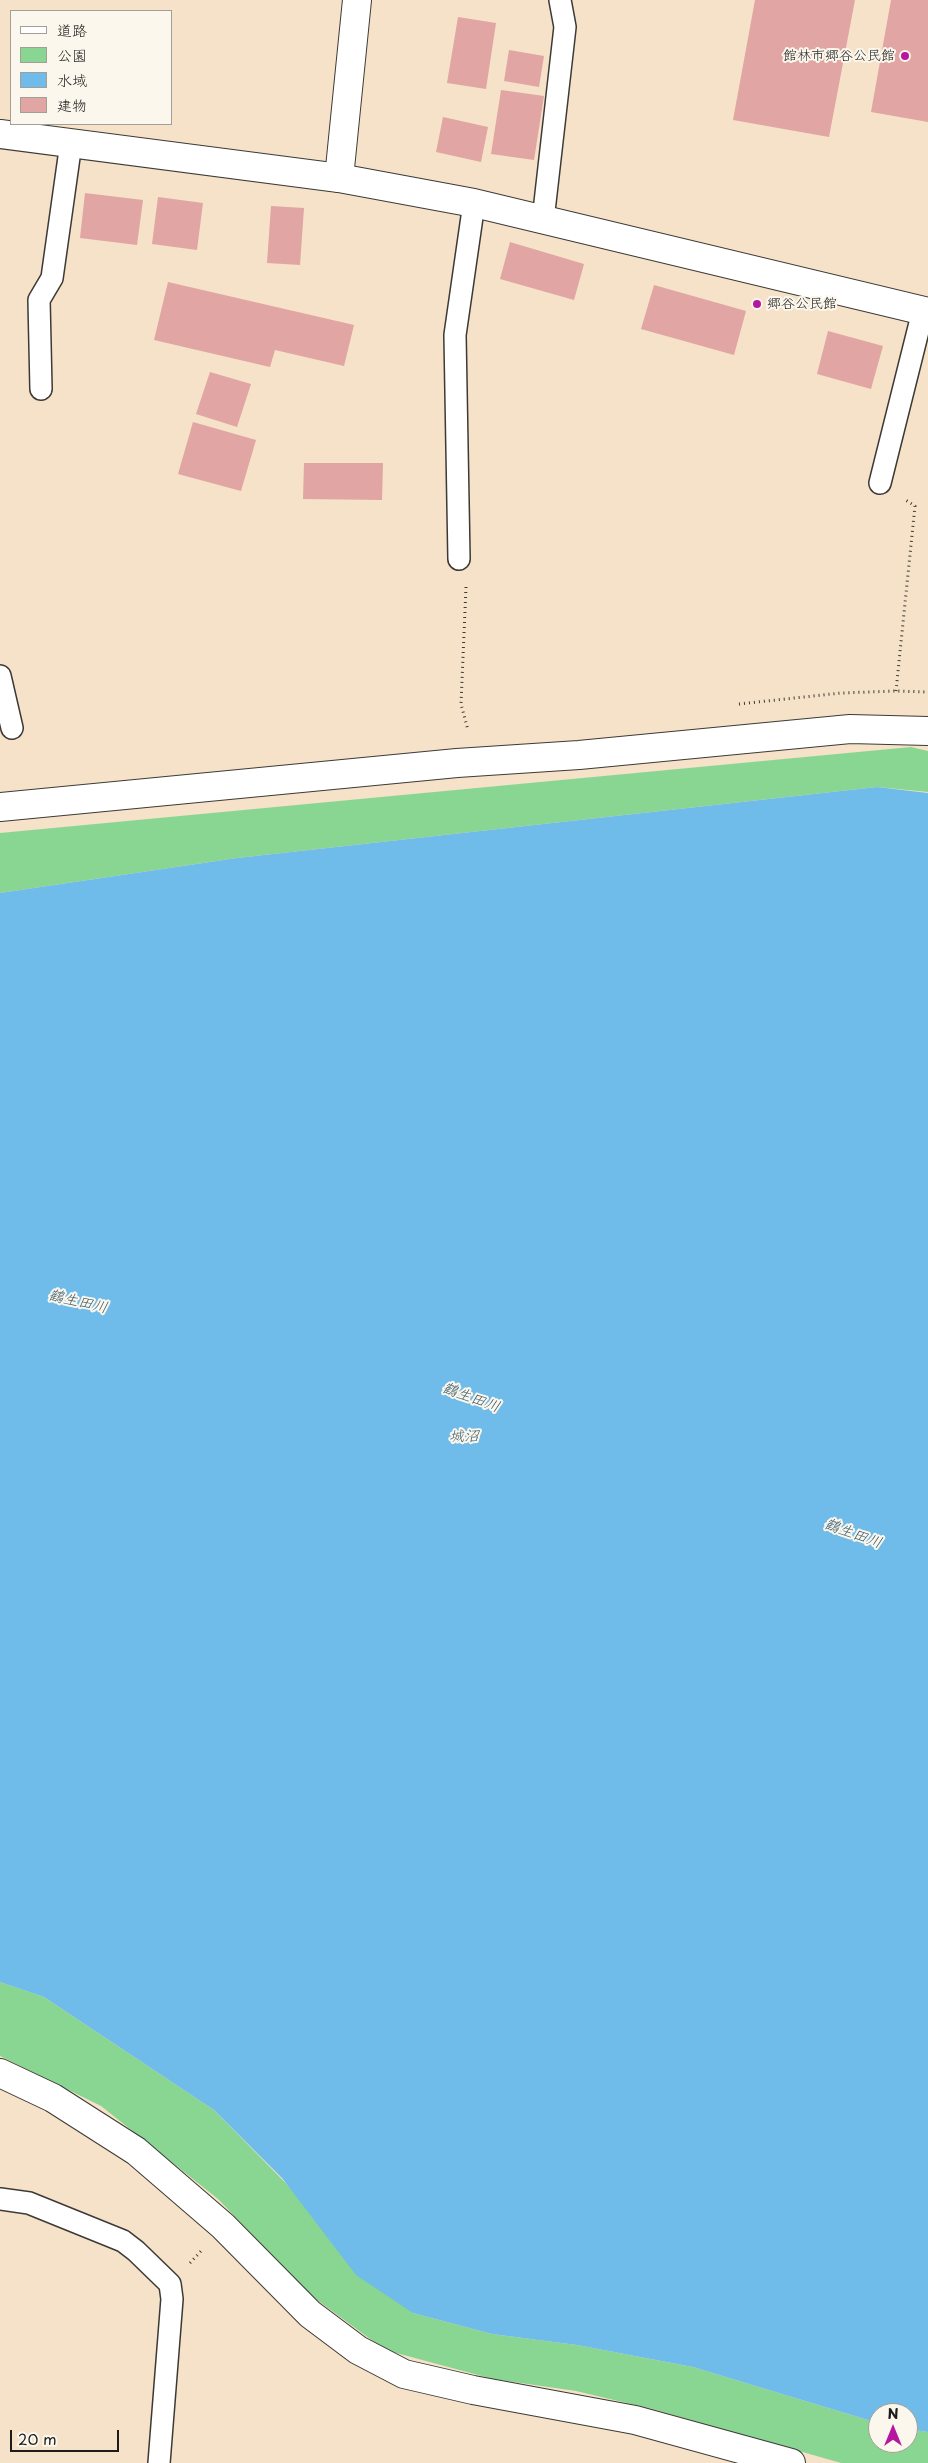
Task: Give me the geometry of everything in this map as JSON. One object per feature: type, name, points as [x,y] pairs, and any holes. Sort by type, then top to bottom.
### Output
[{"type":"street","points":[[339,178],[357,0]]},
{"type":"street","points":[[0,134],[339,178],[474,203],[926,311]]},
{"type":"street","points":[[0,808],[470,762],[579,755],[850,729],[928,730]]},
{"type":"street","points":[[0,2073],[53,2098],[136,2151],[223,2226],[310,2314],[358,2350],[404,2374],[473,2390],[635,2420],[791,2463]]},
{"type":"lane","points":[[543,220],[565,27],[560,0]]},
{"type":"lane","points":[[42,388],[40,300],[52,278],[71,143]]},
{"type":"lane","points":[[459,559],[455,335],[474,203]]},
{"type":"lane","points":[[880,483],[926,311]]},
{"type":"lane","points":[[0,676],[12,728]]},
{"type":"lane","points":[[0,2199],[29,2203],[123,2241],[170,2284],[172,2299],[159,2463]]},
{"type":"path","points":[[880,483],[915,506],[896,691]]},
{"type":"path","points":[[459,559],[468,572],[461,704],[468,732],[470,762]]},
{"type":"path","points":[[170,2284],[223,2226]]},
{"type":"green space","points":[[911,747],[928,751],[928,792],[877,787],[237,858],[0,893],[0,833]]},
{"type":"green space","points":[[0,1982],[44,1997],[214,2110],[413,2313],[492,2334],[577,2345],[693,2367],[868,2420],[868,2453],[918,2453],[918,2430],[928,2432],[928,2463],[841,2463],[652,2409],[576,2391],[493,2379],[385,2350],[309,2294],[218,2199],[101,2106],[0,2056]]},
{"type":"water","name":"城沼","points":[[877,787],[928,793],[928,2432],[918,2430],[918,2403],[868,2403],[868,2420],[693,2367],[577,2345],[492,2334],[413,2313],[356,2275],[282,2178],[214,2110],[44,1997],[0,1982],[0,893],[237,858]]},
{"type":"building","points":[[755,0],[855,0],[829,137],[733,120]]},
{"type":"building","name":"館林市郷谷公民館","points":[[891,0],[928,0],[928,122],[871,112]]},
{"type":"building","points":[[458,17],[496,23],[486,89],[447,83]]},
{"type":"building","points":[[509,50],[544,56],[539,87],[504,81]]},
{"type":"building","points":[[501,90],[544,96],[534,160],[491,154]]},
{"type":"building","points":[[443,117],[488,127],[481,162],[436,152]]},
{"type":"building","points":[[85,193],[143,200],[137,245],[80,238]]},
{"type":"building","points":[[158,197],[203,203],[197,250],[152,244]]},
{"type":"building","points":[[271,206],[304,208],[300,265],[267,263]]},
{"type":"building","points":[[510,242],[584,264],[574,300],[500,279]]},
{"type":"building","points":[[168,282],[354,325],[344,366],[275,350],[270,367],[154,340]]},
{"type":"building","points":[[654,285],[746,311],[734,355],[641,329]]},
{"type":"building","points":[[828,331],[883,346],[871,389],[817,374]]},
{"type":"building","points":[[210,372],[251,384],[237,427],[196,414]]},
{"type":"building","points":[[193,422],[256,440],[241,491],[178,474]]},
{"type":"building","points":[[304,463],[383,463],[382,500],[303,499]]},
{"type":"place","name":"館林市郷谷公民館","points":[[905,56]]},
{"type":"place","name":"郷谷公民館","points":[[757,304]]},
{"type":"water label","name":"鶴生田川","points":[[78,1302]]},
{"type":"water label","name":"鶴生田川","points":[[471,1398]]},
{"type":"water label","name":"鶴生田川","points":[[853,1534]]}]
